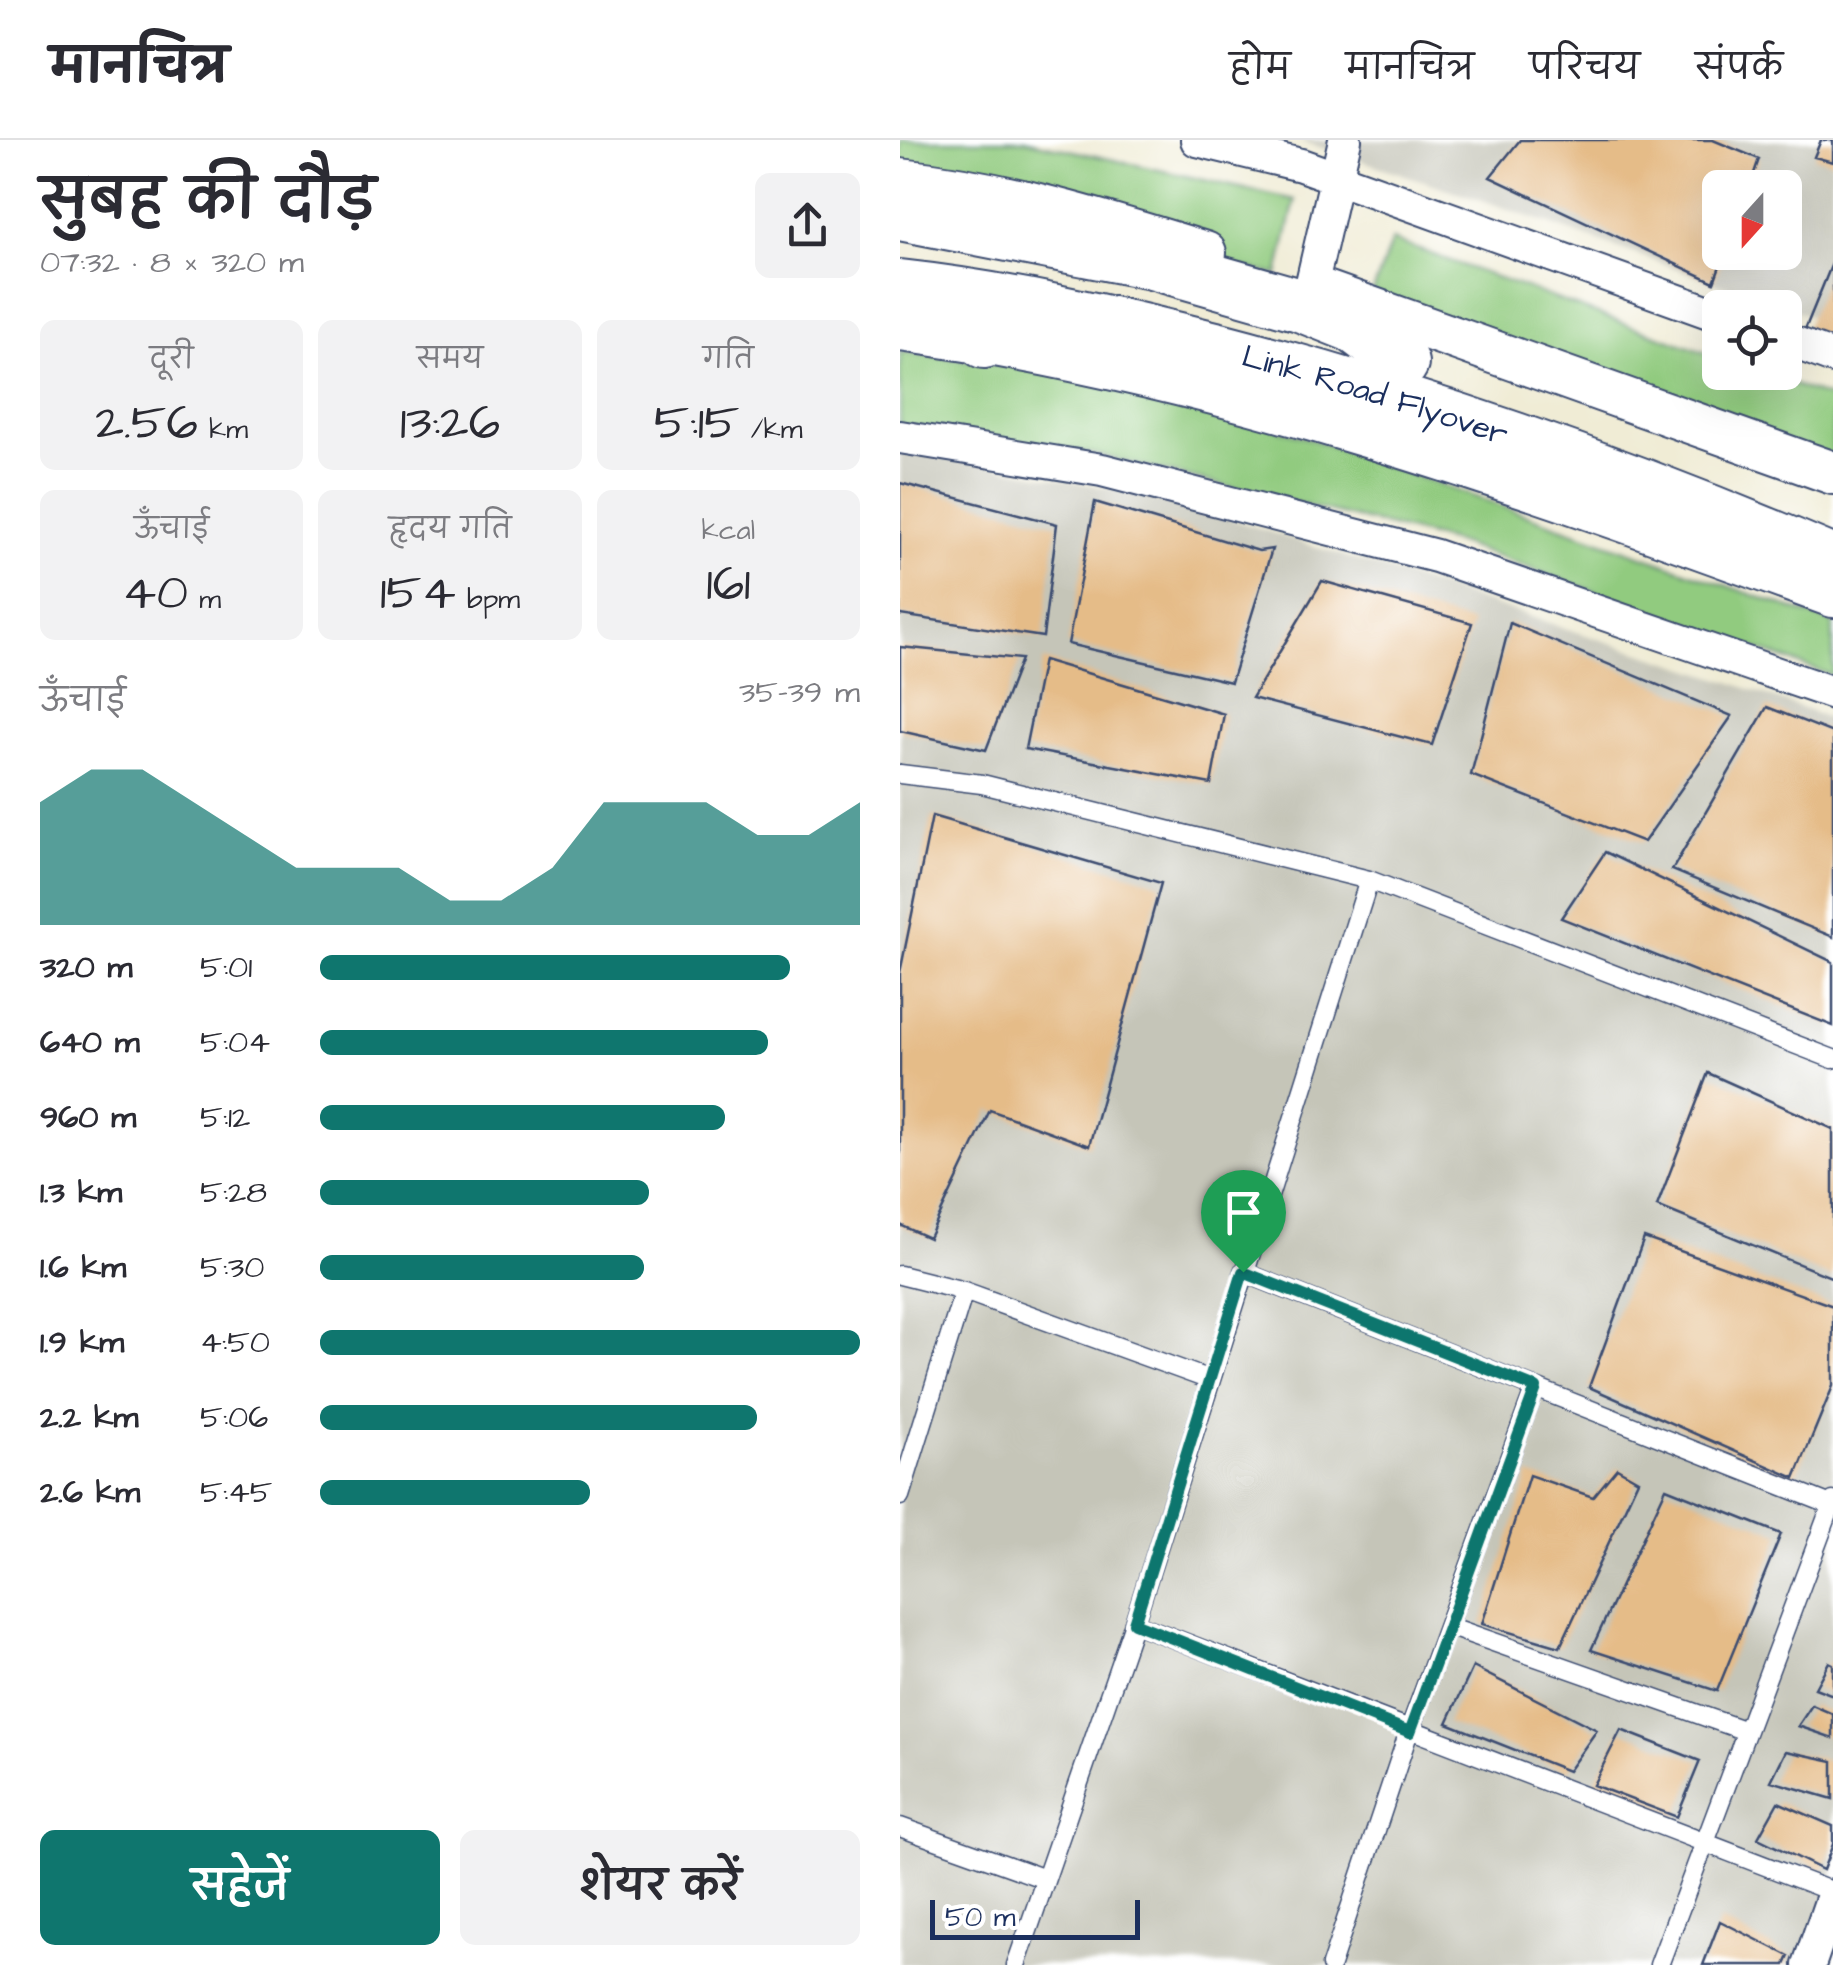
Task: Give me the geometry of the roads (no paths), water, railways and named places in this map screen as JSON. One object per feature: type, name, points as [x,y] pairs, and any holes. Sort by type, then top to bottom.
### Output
[{"type":"main road","points":[[900,214],[1152,264],[1300,305],[1352,326],[1387,376],[1312,402],[998,335]]},
{"type":"main road","name":"Link Road Flyover","points":[[900,255],[1153,296],[1387,376],[1833,562]]},
{"type":"main road","name":"Link Road Flyover","points":[[900,286],[1063,309],[1387,376],[1581,428],[1833,529]]},
{"type":"street","points":[[1197,140],[1334,177],[1702,310]]},
{"type":"street","points":[[1311,287],[1334,177],[1346,140]]},
{"type":"street","points":[[900,180],[946,185],[1084,215],[1311,287],[1833,473]]},
{"type":"street","points":[[900,330],[998,335],[1298,416],[1459,464],[1833,596]]},
{"type":"street","points":[[1802,346],[1833,357]]},
{"type":"street","points":[[900,437],[1102,470],[1436,556],[1833,692]]},
{"type":"street","points":[[1809,1965],[1833,1894]]},
{"type":"lane","points":[[900,774],[982,784],[1369,880],[1833,1059]]},
{"type":"lane","points":[[1016,1965],[1134,1623],[1369,880]]},
{"type":"lane","points":[[1243,1272],[1832,1503],[1659,1965]]},
{"type":"lane","points":[[900,1274],[964,1291],[1210,1380]]},
{"type":"lane","points":[[900,1496],[964,1291]]},
{"type":"lane","points":[[1331,1965],[1410,1732],[1536,1388]]},
{"type":"lane","points":[[1134,1623],[1833,1894]]},
{"type":"lane","points":[[1448,1626],[1746,1731]]},
{"type":"lane","points":[[900,1827],[1045,1879]]}]
